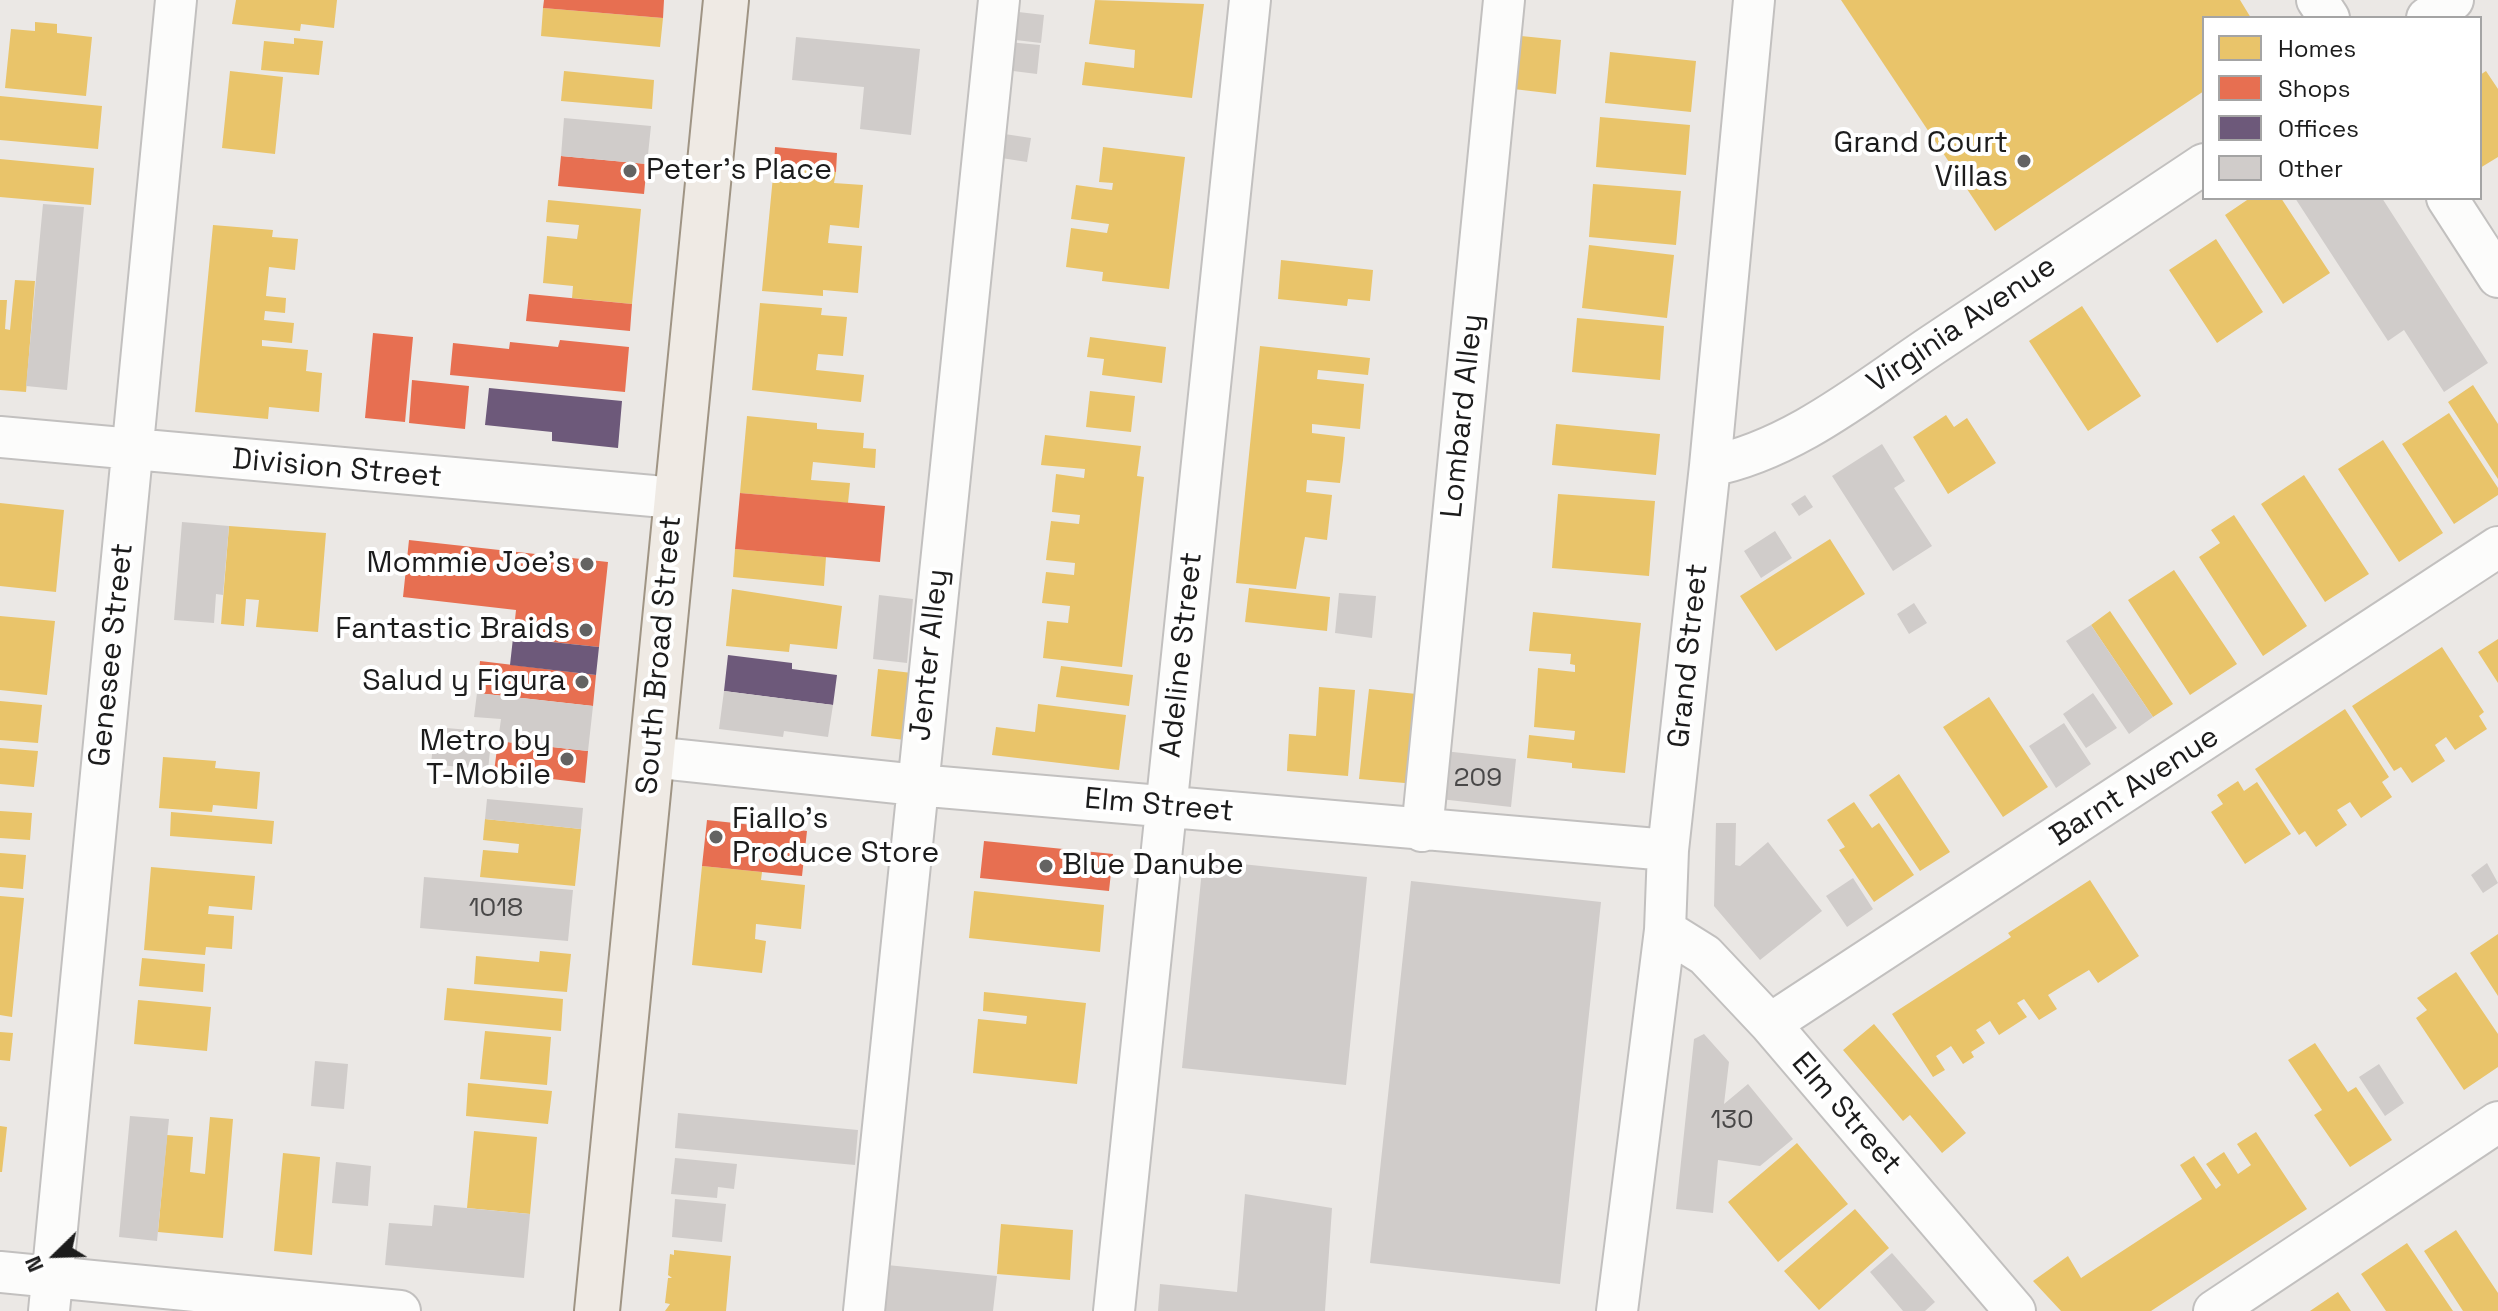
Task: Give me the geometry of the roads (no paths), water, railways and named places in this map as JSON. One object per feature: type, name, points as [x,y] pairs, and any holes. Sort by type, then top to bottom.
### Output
[{"type":"main road","name":"South Broad Street","points":[[597,1311],[726,0]]},
{"type":"street","name":"Genesee Street","points":[[51,1294],[176,0]]},
{"type":"street","name":"Jenter Alley","points":[[864,1311],[999,0]]},
{"type":"street","name":"Adeline Street","points":[[1114,1311],[1250,0]]},
{"type":"street","name":"Lombard Alley","points":[[1422,831],[1504,0]]},
{"type":"street","name":"Grand Street","points":[[1617,1311],[1665,930],[1668,850],[1710,466],[1754,0]]},
{"type":"street","points":[[2430,16],[2453,0]]},
{"type":"street","name":"Virginia Avenue","points":[[1710,466],[1744,459],[1770,448],[1836,409],[2202,165]]},
{"type":"street","points":[[2448,200],[2498,277]]},
{"type":"street","name":"Division Street","points":[[0,437],[675,498]]},
{"type":"street","name":"Barnt Avenue","points":[[1770,1024],[2498,547]]},
{"type":"street","name":"Elm Street","points":[[651,757],[917,785],[1668,850]]},
{"type":"street","name":"Elm Street","points":[[1665,930],[1705,955],[1770,1024],[2015,1311]]},
{"type":"street","points":[[2214,1311],[2498,1122]]},
{"type":"street","points":[[0,1272],[51,1294],[400,1311]]},
{"type":"place","name":"Grand Court Villas","points":[[2024,161]]},
{"type":"place","name":"Peter's Place","points":[[630,171]]},
{"type":"place","name":"Mommie Joe's","points":[[587,564]]},
{"type":"place","name":"Fantastic Braids","points":[[586,630]]},
{"type":"place","name":"Salud y Figura","points":[[582,682]]},
{"type":"place","name":"Metro by T-Mobile","points":[[567,759]]},
{"type":"place","name":"Fiallo's Produce Store","points":[[716,837]]},
{"type":"place","name":"Blue Danube","points":[[1046,866]]}]
